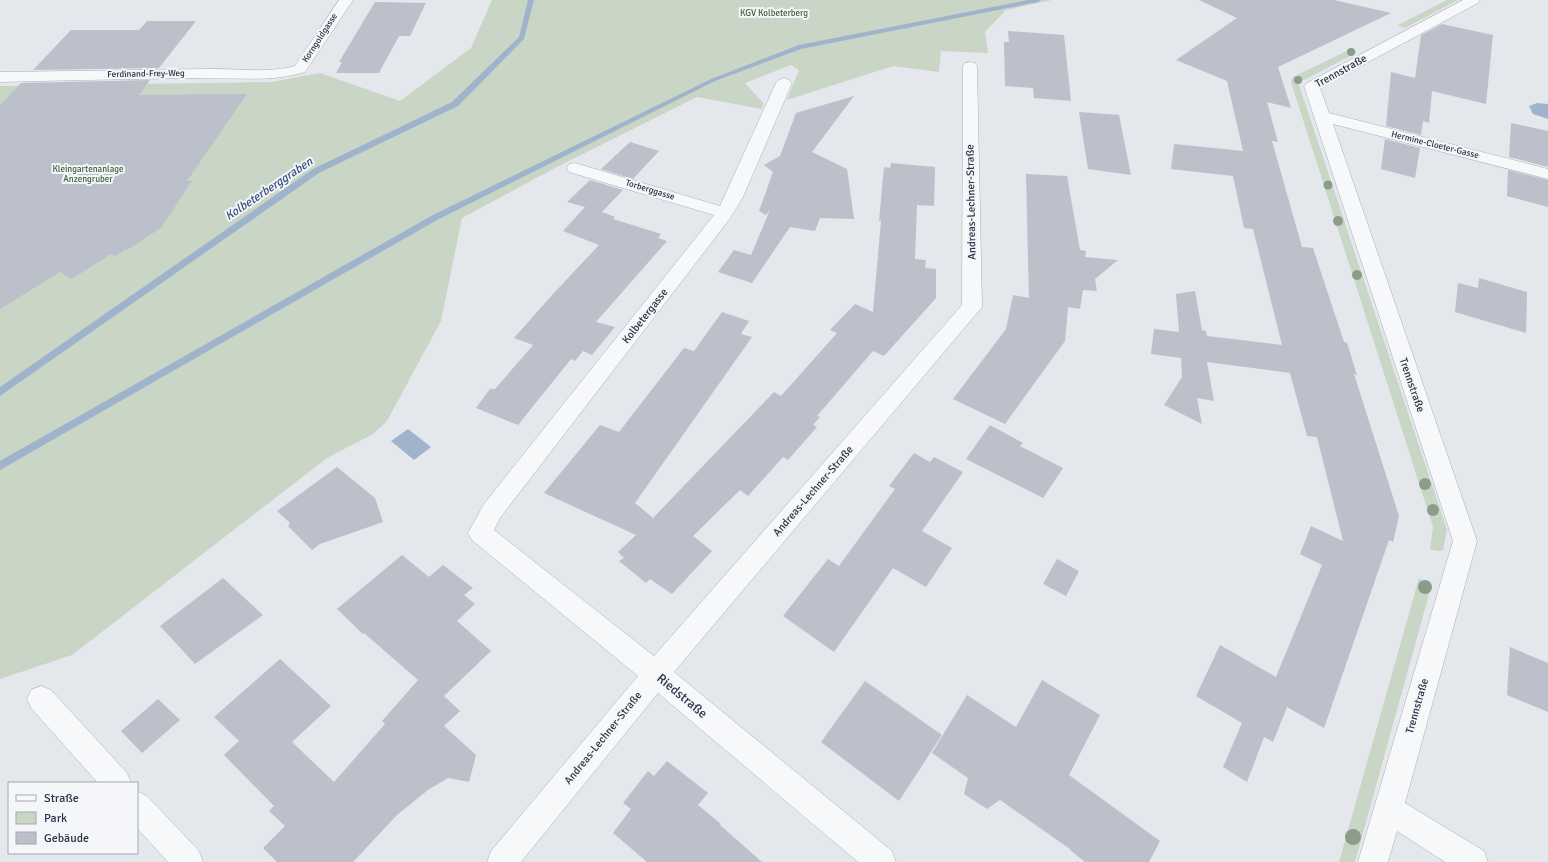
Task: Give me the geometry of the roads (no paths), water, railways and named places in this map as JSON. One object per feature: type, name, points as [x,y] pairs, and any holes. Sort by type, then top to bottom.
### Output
[{"type":"street","name":"Korngoldgasse","points":[[292,72],[300,69],[346,0]]},
{"type":"street","name":"Trennstraße","points":[[1373,862],[1465,541],[1312,86],[1474,0]]},
{"type":"street","name":"Andreas-Lechner-Straße","points":[[502,862],[656,674],[972,307],[970,66]]},
{"type":"street","name":"Ferdinand-Frey-Weg","points":[[0,77],[216,73],[276,74],[292,72]]},
{"type":"street","name":"Kolbetergasse","points":[[480,533],[492,512],[725,212],[734,197],[784,82]]},
{"type":"street","name":"Hermine-Cloeter-Gasse","points":[[1321,116],[1548,174]]},
{"type":"street","name":"Torberggasse","points":[[575,168],[725,212]]},
{"type":"street","name":"Riedstraße","points":[[480,533],[656,674],[881,862]]},
{"type":"street","points":[[41,699],[116,782]]},
{"type":"street","points":[[138,807],[188,862]]},
{"type":"street","points":[[1388,808],[1473,862]]},
{"type":"water","points":[[1537,103],[1548,104],[1548,119],[1533,114],[1529,106]]},
{"type":"water","points":[[408,429],[431,447],[414,460],[391,441]]},
{"type":"waterway","name":"Kolbeterberggraben","points":[[0,392],[316,171],[455,104],[522,38],[531,0]]},
{"type":"waterway","points":[[0,466],[434,218],[713,80],[799,47],[1038,0]]},
{"type":"park label","name":"KGV Kolbeterberg","points":[[774,13]]},
{"type":"park label","name":"Kleingartenanlage Anzengruber","points":[[88,174]]}]
